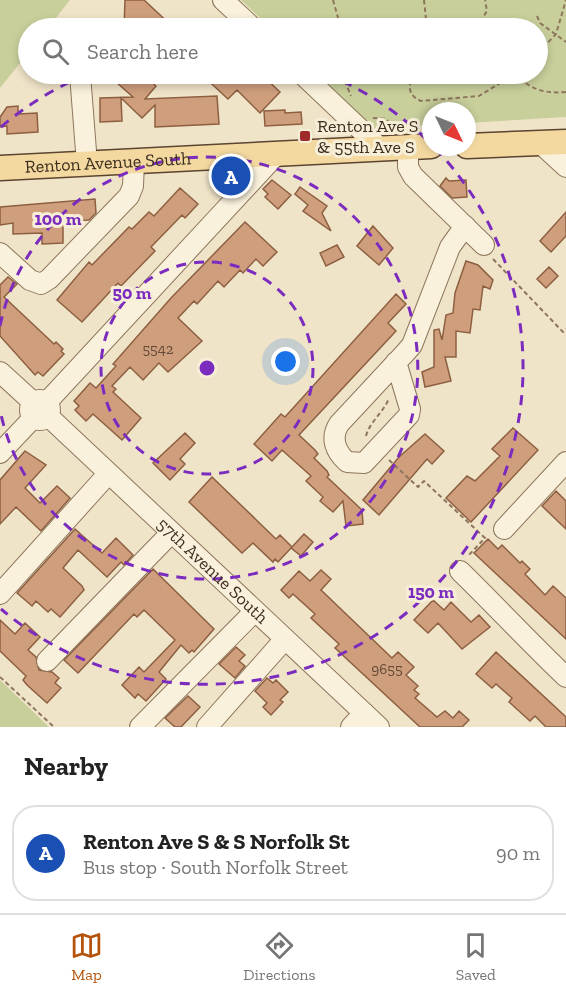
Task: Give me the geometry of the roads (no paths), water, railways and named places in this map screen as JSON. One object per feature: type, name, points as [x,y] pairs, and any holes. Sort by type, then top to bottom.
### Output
[{"type":"main road","name":"Renton Avenue South","points":[[0,168],[276,155],[385,139],[420,147]]},
{"type":"main road","points":[[476,146],[566,142]]},
{"type":"street","points":[[223,0],[242,18]]},
{"type":"street","points":[[81,84],[87,164]]},
{"type":"street","points":[[315,84],[385,139]]},
{"type":"street","points":[[542,144],[566,167]]},
{"type":"street","points":[[420,147],[408,167],[413,176],[484,245]]},
{"type":"street","points":[[0,453],[276,155]]},
{"type":"street","points":[[0,253],[30,280],[41,284],[49,279],[129,196],[133,186],[134,162]]},
{"type":"street","points":[[396,362],[410,409],[409,415],[371,443],[364,463],[347,462],[334,444],[336,429],[416,338],[450,247],[465,226]]},
{"type":"street","name":"57th Avenue South","points":[[0,372],[285,639],[358,720],[379,727]]},
{"type":"street","points":[[504,529],[566,462]]},
{"type":"street","points":[[0,594],[108,474]]},
{"type":"street","points":[[47,661],[171,533]]},
{"type":"street","points":[[460,571],[505,615],[513,627],[566,677]]},
{"type":"street","points":[[140,727],[255,611]]},
{"type":"street","points":[[207,727],[285,639]]},
{"type":"place","name":"Renton Ave S & 55th Ave S","points":[[305,136]]},
{"type":"place","name":"Renton Ave S & S Norfolk St","points":[[231,176]]}]
